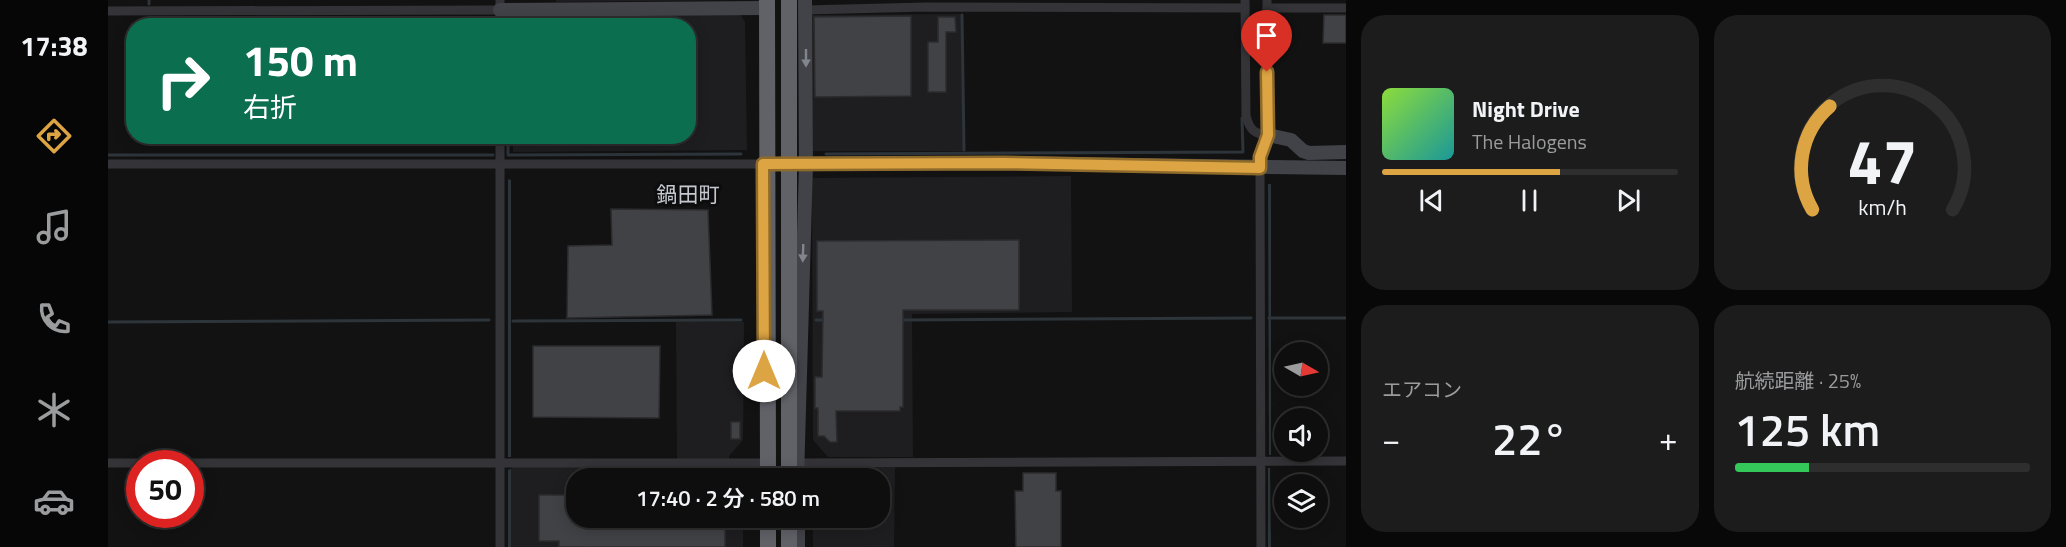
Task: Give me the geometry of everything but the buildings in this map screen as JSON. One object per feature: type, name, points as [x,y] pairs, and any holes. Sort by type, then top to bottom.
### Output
[{"type":"highway","points":[[789,0],[789,468]]},
{"type":"highway","points":[[763,2],[765,468]]},
{"type":"highway","points":[[767,528],[768,547]]},
{"type":"highway","points":[[789,528],[789,547]]},
{"type":"main road","points":[[500,5],[763,2],[765,468]]},
{"type":"main road","points":[[797,468],[806,165],[805,5]]},
{"type":"main road","points":[[1260,168],[1260,157],[1268,135],[1291,140],[1303,151],[1309,153],[1346,152]]},
{"type":"main road","points":[[763,164],[1004,163],[1346,168]]},
{"type":"main road","points":[[763,547],[765,528]]},
{"type":"main road","points":[[798,528],[798,547]]},
{"type":"street","points":[[805,5],[938,7],[1245,4],[1246,116],[1250,128],[1256,134],[1268,135],[1267,4],[1346,8]]},
{"type":"street","points":[[108,11],[500,5]]},
{"type":"street","points":[[500,144],[500,547]]},
{"type":"street","points":[[108,164],[763,164]]},
{"type":"street","points":[[1260,168],[1261,547]]},
{"type":"street","points":[[797,463],[1346,461]]},
{"type":"street","points":[[108,463],[499,462],[644,468]]},
{"type":"shaded area","points":[[556,0],[737,0],[556,2]]},
{"type":"shaded area","points":[[511,14],[740,14],[745,22],[747,150],[513,152],[513,144],[696,144],[696,18],[511,18]]},
{"type":"shaded area","points":[[961,14],[963,151],[813,151],[812,15]]},
{"type":"shaded area","points":[[1071,176],[1072,312],[912,314],[913,457],[828,457],[813,440],[812,178]]},
{"type":"shaded area","points":[[508,179],[511,180],[511,457],[508,457]]},
{"type":"shaded area","points":[[1268,184],[1271,184],[1271,455],[1269,455]]},
{"type":"shaded area","points":[[676,322],[744,322],[743,440],[729,459],[677,460]]},
{"type":"shaded area","points":[[514,466],[729,468],[566,468],[566,528],[743,528],[743,547],[511,547],[511,469]]},
{"type":"shaded area","points":[[895,467],[894,547],[813,547],[813,528],[890,528],[890,468],[827,468]]},
{"type":"shaded area","points":[[1268,468],[1270,468],[1271,547],[1268,547]]},
{"type":"shaded area","points":[[511,469],[511,547],[508,547],[508,470]]},
{"type":"waterway","points":[[962,15],[964,150]]},
{"type":"waterway","points":[[826,154],[1243,152],[1242,118]]},
{"type":"waterway","points":[[508,144],[508,155],[741,154]]},
{"type":"waterway","points":[[108,155],[493,155]]},
{"type":"waterway","points":[[902,320],[1251,318]]},
{"type":"waterway","points":[[1269,318],[1346,318]]},
{"type":"waterway","points":[[108,322],[489,320]]},
{"type":"waterway","points":[[513,321],[741,320]]},
{"type":"waterway","points":[[816,320],[826,320]]},
{"type":"district","name":"鍋田町","points":[[688,194]]},
{"type":"route","points":[[764,371],[763,164],[1004,163],[1260,168],[1260,157],[1268,135],[1267,72]]}]
